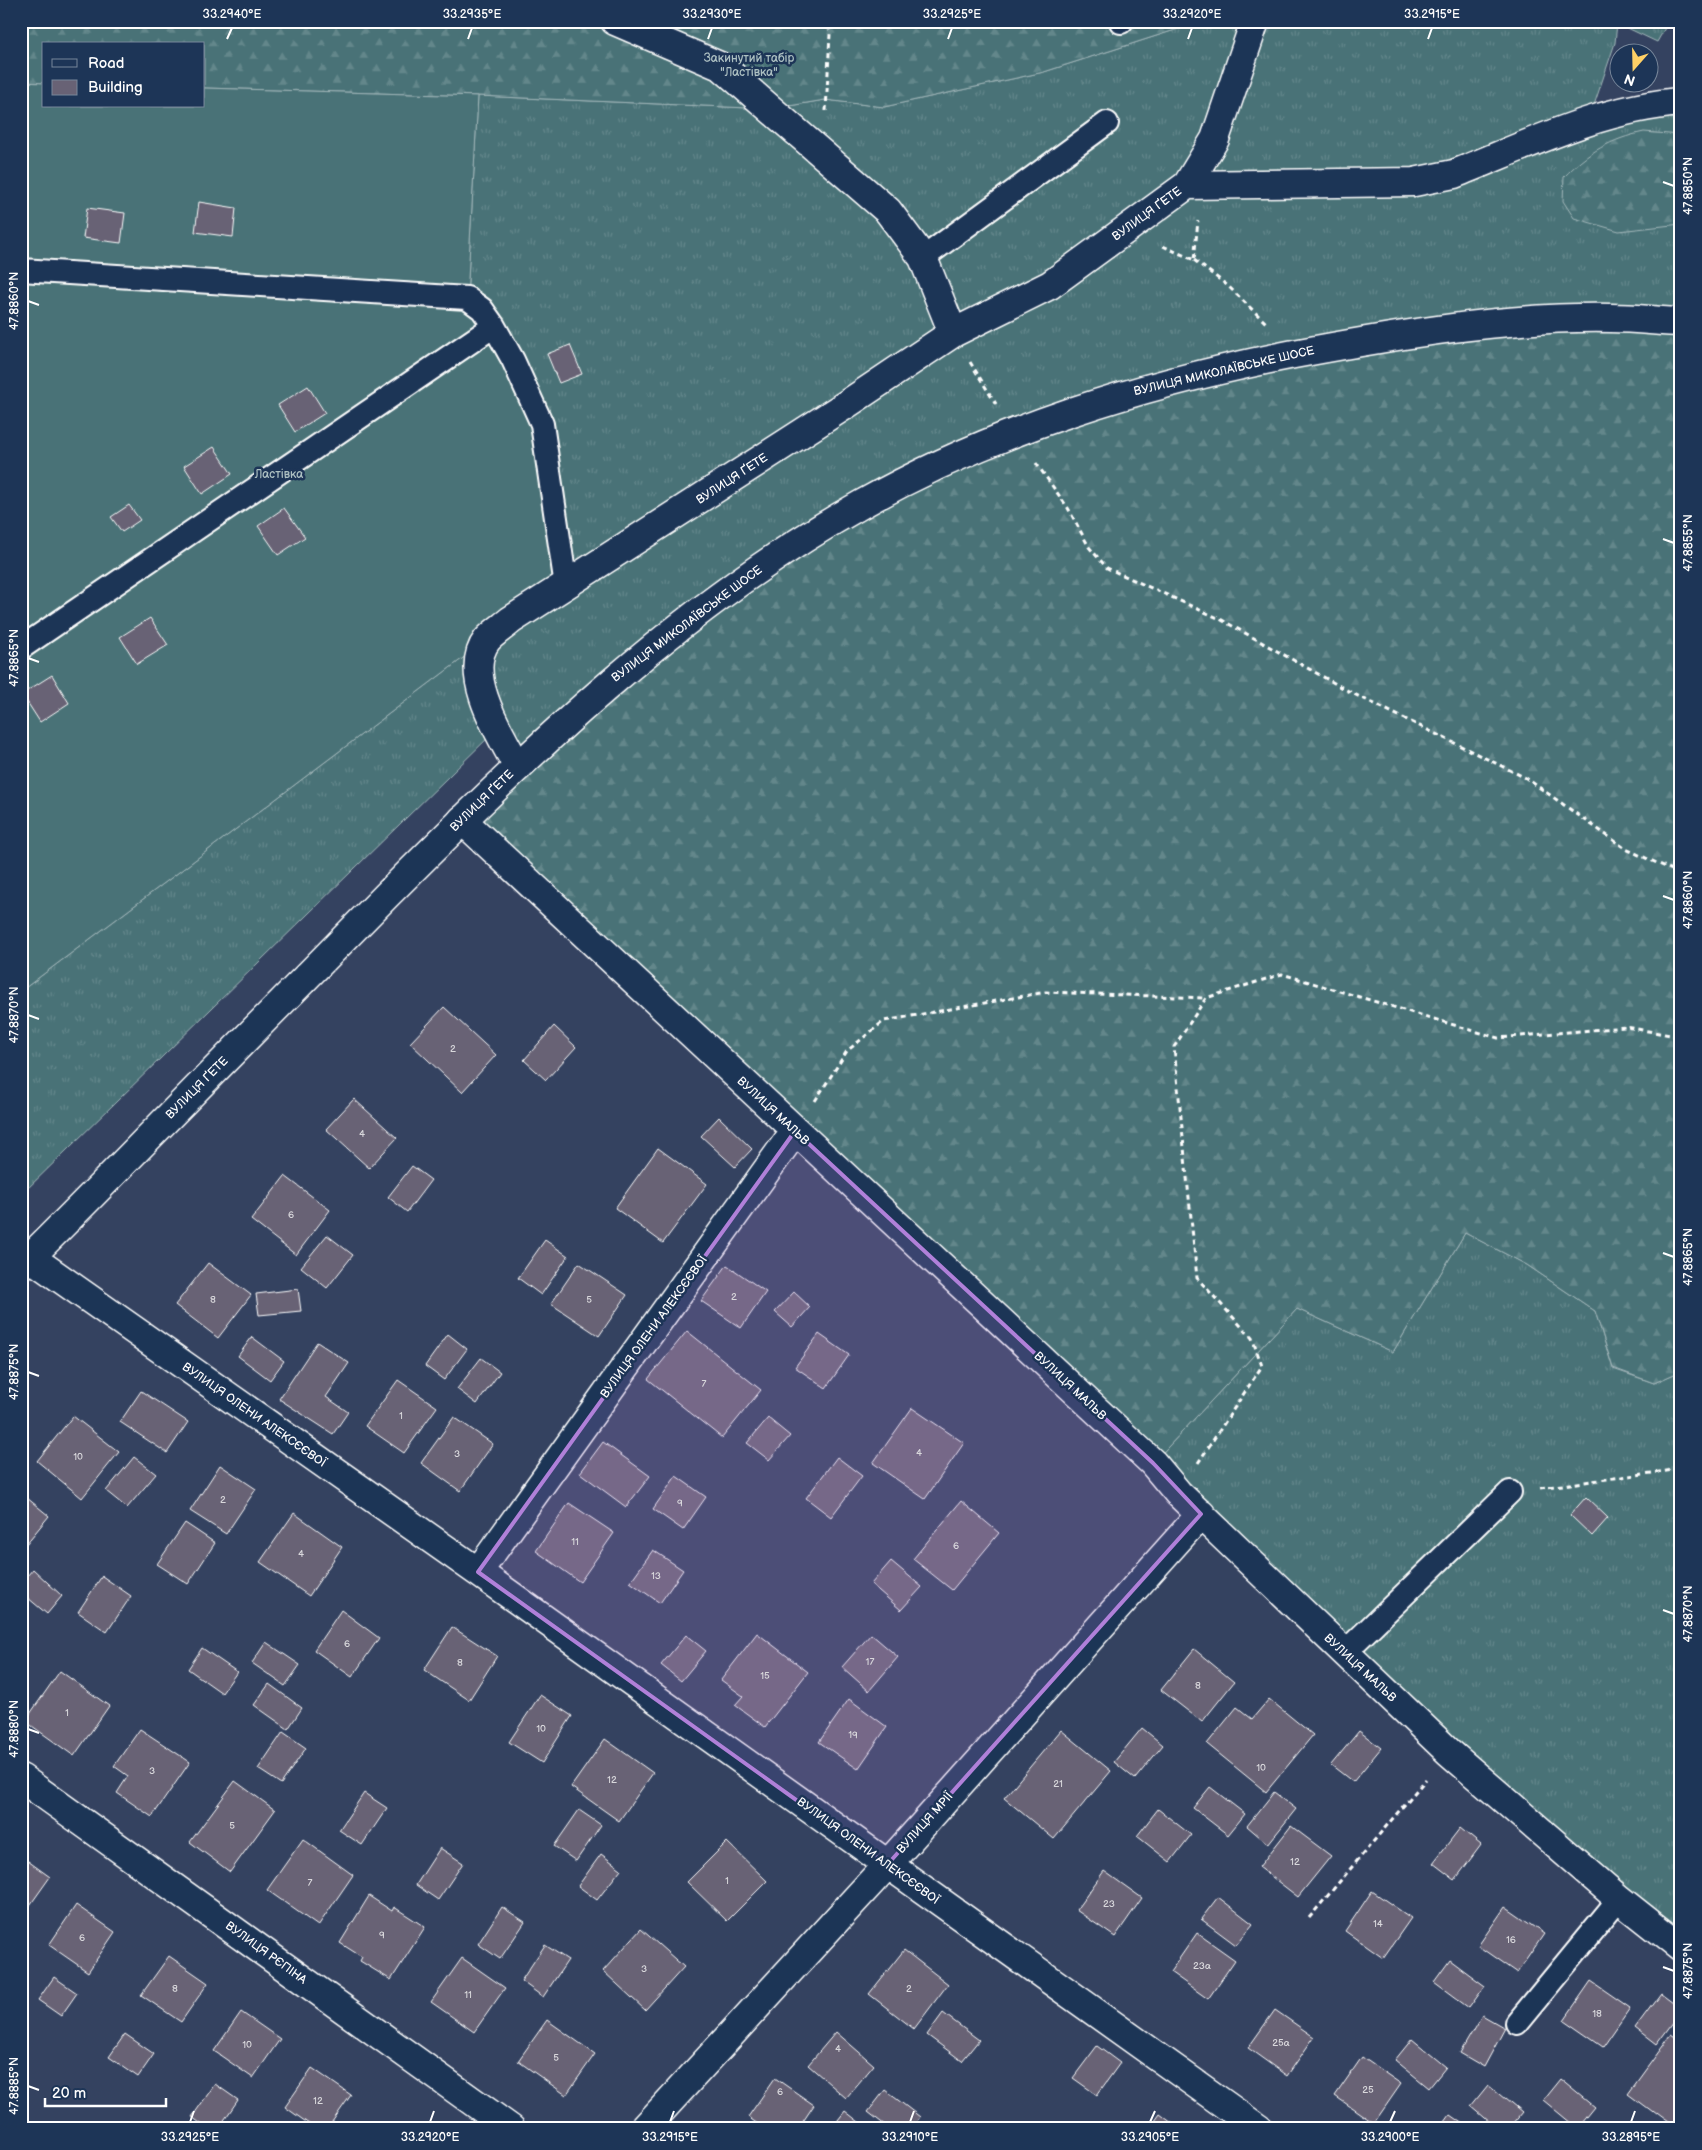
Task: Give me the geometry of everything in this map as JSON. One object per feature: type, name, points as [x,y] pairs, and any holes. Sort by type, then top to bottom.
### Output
[{"type":"street","points":[[615,21],[722,67],[888,211],[923,258],[953,333]]},
{"type":"street","name":"ВУЛИЦЯ ҐЕТЕ","points":[[26,1261],[462,820],[518,767],[489,712],[481,687],[478,659],[487,640],[511,620],[953,333],[1050,285],[1187,185],[1215,139],[1255,21]]},
{"type":"street","points":[[1187,185],[1414,182],[1438,178],[1589,121],[1628,109],[1681,102]]},
{"type":"street","name":"ВУЛИЦЯ МИКОЛАЇВСЬКЕ ШОСЕ","points":[[518,767],[607,685],[748,575],[861,505],[937,466],[1013,432],[1124,394],[1232,366],[1366,340],[1496,323],[1608,318],[1681,322]]},
{"type":"street","name":"ВУЛИЦЯ МАЛЬВ","points":[[462,820],[1153,1463],[1178,1493],[1449,1752],[1619,1899],[1681,1948]]},
{"type":"street","name":"ВУЛИЦЯ ОЛЕНИ АЛЕКСЄЄВОЇ","points":[[478,1572],[795,1131]]},
{"type":"street","name":"ВУЛИЦЯ ОЛЕНИ АЛЕКСЄЄВОЇ","points":[[26,1261],[478,1572],[887,1866],[1259,2129]]},
{"type":"street","name":"ВУЛИЦЯ МРІЇ","points":[[644,2129],[887,1866],[1201,1514]]},
{"type":"street","name":"ВУЛИЦЯ РЄПІНА","points":[[21,1778],[511,2129]]},
{"type":"lane","points":[[923,258],[1107,122]]},
{"type":"lane","points":[[21,270],[467,298],[482,309],[494,326],[513,360],[542,424],[566,586]]},
{"type":"lane","points":[[21,648],[494,326]]},
{"type":"lane","points":[[1344,1653],[1510,1492]]},
{"type":"lane","points":[[1517,2023],[1619,1899]]},
{"type":"path","points":[[824,154],[830,34],[828,21]]},
{"type":"path","points":[[1194,260],[1228,286],[1266,323],[1292,355]]},
{"type":"path","points":[[953,333],[1013,432],[1068,508],[1089,547],[1107,568],[1220,619],[1352,693],[1526,778],[1626,849],[1681,874]]},
{"type":"path","points":[[1675,870],[1681,855]]},
{"type":"path","points":[[795,1131],[847,1051],[884,1021],[1046,992],[1206,998],[1282,974],[1498,1038],[1626,1027],[1681,1038]]},
{"type":"path","points":[[1178,1493],[1262,1366],[1252,1338],[1197,1278],[1174,1047],[1206,998]]},
{"type":"path","points":[[1510,1492],[1681,1468]]},
{"type":"path","points":[[1309,1918],[1449,1752]]},
{"type":"highlighted area","points":[[795,1131],[1153,1463],[1201,1514],[887,1865],[478,1572]]},
{"type":"green space","name":"Закинутий табір \"Ластівка\"","points":[[21,21],[1203,21],[1044,72],[884,107],[825,100],[771,109],[478,96],[205,88],[205,42],[42,42],[42,83],[21,82]]},
{"type":"green space","points":[[1203,21],[1669,21],[1657,42],[1617,23],[1615,42],[1610,42],[1610,58],[1589,120],[1681,102],[1681,322],[518,767],[497,729],[21,1195],[21,991],[487,640],[467,298],[478,96],[771,109],[825,100],[884,107],[1044,72]]},
{"type":"green space","name":"Ластівка","points":[[21,82],[42,83],[42,108],[205,108],[205,88],[478,96],[467,298],[542,424],[566,586],[487,640],[21,991]]},
{"type":"green space","points":[[1644,132],[1681,135],[1681,224],[1619,231],[1574,218],[1563,201],[1564,177],[1582,160],[1601,148],[1621,138]]},
{"type":"green space","points":[[1681,322],[1681,1371],[1654,1383],[1613,1368],[1595,1311],[1527,1265],[1465,1233],[1393,1352],[1297,1309],[1153,1463],[462,820],[748,575],[984,446],[1366,340]]},
{"type":"green space","points":[[1465,1233],[1527,1265],[1595,1311],[1613,1369],[1654,1383],[1681,1371],[1681,1948],[1153,1463],[1297,1309],[1393,1352]]},
{"type":"building","points":[[199,202],[236,208],[233,237],[195,232]]},
{"type":"building","points":[[87,208],[125,213],[121,243],[83,238]]},
{"type":"building","points":[[570,345],[582,374],[559,383],[547,354]]},
{"type":"building","points":[[308,386],[325,413],[295,432],[278,405]]},
{"type":"building","points":[[214,447],[232,474],[202,494],[184,466]]},
{"type":"building","points":[[129,505],[140,520],[122,532],[111,517]]},
{"type":"building","points":[[284,508],[305,537],[278,555],[258,526]]},
{"type":"building","points":[[150,618],[168,645],[137,664],[120,637]]},
{"type":"building","points":[[52,675],[69,703],[40,722],[22,694]]},
{"type":"building","points":[[444,1007],[496,1055],[462,1092],[410,1043]]},
{"type":"building","points":[[554,1026],[576,1047],[546,1080],[524,1060]]},
{"type":"building","points":[[354,1099],[397,1138],[369,1168],[326,1129]]},
{"type":"building","points":[[719,1117],[752,1149],[735,1167],[701,1136]]},
{"type":"building","points":[[658,1148],[707,1184],[663,1243],[615,1208]]},
{"type":"building","points":[[412,1166],[431,1180],[407,1212],[388,1197]]},
{"type":"building","points":[[285,1176],[330,1210],[296,1255],[251,1220]]},
{"type":"building","points":[[327,1235],[353,1255],[327,1288],[301,1267]]},
{"type":"building","points":[[545,1240],[568,1256],[541,1295],[518,1278]]},
{"type":"building","points":[[208,1263],[251,1295],[218,1338],[175,1305]]},
{"type":"building","points":[[579,1263],[627,1295],[599,1336],[551,1304]]},
{"type":"building","points":[[727,1265],[766,1292],[741,1328],[701,1301]]},
{"type":"building","points":[[298,1289],[301,1311],[259,1315],[256,1294]]},
{"type":"building","points":[[794,1292],[810,1307],[792,1327],[775,1312]]},
{"type":"building","points":[[687,1331],[761,1390],[722,1438],[648,1379]]},
{"type":"building","points":[[448,1334],[467,1349],[444,1380],[425,1366]]},
{"type":"building","points":[[819,1334],[849,1355],[826,1388],[795,1367]]},
{"type":"building","points":[[252,1337],[284,1361],[270,1380],[238,1356]]},
{"type":"building","points":[[317,1342],[349,1363],[326,1397],[348,1412],[333,1434],[279,1399]]},
{"type":"building","points":[[481,1358],[500,1372],[477,1404],[457,1389]]},
{"type":"building","points":[[398,1380],[437,1407],[404,1453],[365,1426]]},
{"type":"building","points":[[141,1391],[188,1422],[167,1453],[120,1422]]},
{"type":"building","points":[[912,1408],[964,1443],[925,1499],[873,1463]]},
{"type":"building","points":[[73,1416],[119,1452],[82,1498],[37,1461]]},
{"type":"building","points":[[454,1417],[493,1444],[460,1491],[421,1463]]},
{"type":"building","points":[[768,1418],[790,1436],[769,1460],[747,1443]]},
{"type":"building","points":[[603,1442],[650,1476],[626,1507],[580,1473]]},
{"type":"building","points":[[134,1457],[156,1474],[127,1508],[106,1491]]},
{"type":"building","points":[[837,1457],[862,1476],[831,1517],[806,1498]]},
{"type":"building","points":[[220,1465],[256,1489],[226,1534],[190,1511]]},
{"type":"building","points":[[676,1476],[706,1497],[683,1530],[653,1509]]},
{"type":"building","points":[[21,1493],[49,1516],[26,1544],[21,1540]]},
{"type":"building","points":[[1586,1497],[1608,1518],[1592,1536],[1570,1515]]},
{"type":"building","points":[[961,1501],[999,1533],[952,1590],[913,1559]]},
{"type":"building","points":[[569,1503],[614,1533],[580,1582],[536,1551]]},
{"type":"building","points":[[294,1513],[342,1547],[309,1596],[260,1562]]},
{"type":"building","points":[[185,1523],[215,1543],[188,1584],[157,1564]]},
{"type":"building","points":[[653,1550],[683,1570],[660,1603],[630,1582]]},
{"type":"building","points":[[891,1561],[922,1587],[901,1610],[871,1584]]},
{"type":"building","points":[[33,1569],[62,1596],[47,1614],[21,1592],[21,1583]]},
{"type":"building","points":[[102,1576],[131,1596],[107,1632],[78,1612]]},
{"type":"building","points":[[341,1610],[379,1638],[352,1677],[314,1650]]},
{"type":"building","points":[[452,1627],[497,1656],[469,1700],[424,1670]]},
{"type":"building","points":[[757,1633],[808,1672],[765,1727],[735,1705],[743,1696],[721,1680]]},
{"type":"building","points":[[871,1634],[898,1657],[869,1691],[842,1667]]},
{"type":"building","points":[[686,1635],[706,1651],[681,1681],[661,1665]]},
{"type":"building","points":[[266,1642],[300,1665],[285,1686],[252,1663]]},
{"type":"building","points":[[202,1648],[237,1672],[222,1693],[188,1669]]},
{"type":"building","points":[[1194,1649],[1234,1682],[1202,1722],[1161,1690]]},
{"type":"building","points":[[60,1671],[109,1706],[74,1756],[25,1721]]},
{"type":"building","points":[[269,1684],[302,1708],[288,1729],[254,1705]]},
{"type":"building","points":[[540,1695],[572,1716],[542,1763],[509,1742]]},
{"type":"building","points":[[849,1699],[887,1727],[858,1769],[819,1742]]},
{"type":"building","points":[[1269,1699],[1313,1735],[1266,1792],[1207,1744],[1237,1707],[1252,1719]]},
{"type":"building","points":[[1142,1728],[1163,1745],[1135,1779],[1114,1762]]},
{"type":"building","points":[[140,1729],[190,1762],[152,1817],[117,1793],[128,1776],[114,1766]]},
{"type":"building","points":[[1061,1730],[1111,1771],[1054,1839],[1004,1798]]},
{"type":"building","points":[[1359,1731],[1381,1748],[1353,1782],[1331,1765]]},
{"type":"building","points":[[283,1732],[306,1748],[281,1784],[258,1769]]},
{"type":"building","points":[[605,1739],[653,1773],[619,1821],[571,1787]]},
{"type":"building","points":[[235,1781],[275,1810],[230,1872],[190,1842]]},
{"type":"building","points":[[1210,1787],[1245,1814],[1228,1835],[1193,1808]]},
{"type":"building","points":[[1274,1792],[1296,1809],[1268,1844],[1247,1826]]},
{"type":"building","points":[[364,1793],[387,1808],[362,1845],[339,1830]]},
{"type":"building","points":[[1158,1809],[1191,1835],[1170,1862],[1137,1836]]},
{"type":"building","points":[[579,1810],[601,1825],[576,1861],[554,1846]]},
{"type":"building","points":[[1291,1826],[1331,1856],[1298,1897],[1259,1867]]},
{"type":"building","points":[[1460,1828],[1481,1845],[1455,1880],[1433,1863]]},
{"type":"building","points":[[303,1839],[353,1875],[318,1926],[267,1890]]},
{"type":"building","points":[[727,1842],[767,1881],[727,1921],[687,1882]]},
{"type":"building","points":[[440,1848],[463,1863],[438,1900],[416,1885]]},
{"type":"building","points":[[601,1854],[621,1869],[597,1900],[578,1886]]},
{"type":"building","points":[[21,1856],[50,1877],[23,1915],[21,1914]]},
{"type":"building","points":[[1104,1871],[1142,1898],[1115,1937],[1076,1910]]},
{"type":"building","points":[[1372,1891],[1411,1918],[1383,1958],[1345,1931]]},
{"type":"building","points":[[369,1896],[392,1911],[394,1907],[425,1927],[391,1980],[360,1961],[362,1957],[340,1943]]},
{"type":"building","points":[[1218,1897],[1253,1924],[1236,1945],[1201,1919]]},
{"type":"building","points":[[76,1905],[115,1932],[88,1972],[49,1945]]},
{"type":"building","points":[[502,1907],[525,1922],[500,1959],[478,1944]]},
{"type":"building","points":[[1505,1907],[1544,1934],[1517,1973],[1478,1946]]},
{"type":"building","points":[[641,1929],[684,1967],[645,2010],[603,1971]]},
{"type":"building","points":[[1197,1933],[1235,1960],[1208,1999],[1170,1972]]},
{"type":"building","points":[[545,1945],[568,1960],[543,1997],[521,1981]]},
{"type":"building","points":[[904,1950],[948,1984],[914,2029],[869,1994]]},
{"type":"building","points":[[169,1956],[208,1983],[181,2022],[141,1995]]},
{"type":"building","points":[[462,1958],[505,1988],[474,2032],[431,2002]]},
{"type":"building","points":[[1450,1960],[1485,1986],[1469,2008],[1434,1982]]},
{"type":"building","points":[[54,1977],[77,1993],[61,2016],[38,2000]]},
{"type":"building","points":[[1591,1981],[1630,2008],[1603,2047],[1564,2020]]},
{"type":"building","points":[[1661,1993],[1681,2008],[1681,2013],[1657,2045],[1635,2028]]},
{"type":"building","points":[[1275,2010],[1314,2037],[1287,2076],[1248,2048]]},
{"type":"building","points":[[241,2012],[280,2039],[253,2078],[214,2051]]},
{"type":"building","points":[[943,2013],[979,2040],[962,2061],[927,2035]]},
{"type":"building","points":[[1482,2015],[1505,2028],[1484,2067],[1460,2053]]},
{"type":"building","points":[[547,2020],[595,2054],[566,2095],[518,2061]]},
{"type":"building","points":[[836,2032],[874,2065],[846,2098],[808,2065]]},
{"type":"building","points":[[125,2034],[154,2054],[138,2077],[109,2057]]},
{"type":"building","points":[[1671,2035],[1681,2042],[1681,2129],[1675,2129],[1628,2094]]},
{"type":"building","points":[[1412,2039],[1446,2067],[1429,2088],[1395,2060]]},
{"type":"building","points":[[1097,2046],[1120,2063],[1097,2095],[1073,2078]]},
{"type":"building","points":[[1362,2057],[1401,2084],[1374,2123],[1335,2096]]},
{"type":"building","points":[[312,2068],[351,2095],[327,2129],[316,2129],[285,2107]]},
{"type":"building","points":[[775,2078],[814,2105],[798,2129],[765,2129],[748,2117]]},
{"type":"building","points":[[1560,2079],[1594,2107],[1577,2128],[1543,2100]]},
{"type":"building","points":[[215,2084],[238,2100],[218,2129],[208,2129],[192,2117]]},
{"type":"building","points":[[1488,2085],[1522,2113],[1509,2129],[1498,2129],[1471,2106]]},
{"type":"building","points":[[885,2090],[920,2117],[911,2129],[890,2129],[868,2112]]},
{"type":"building","points":[[21,2091],[28,2096],[21,2106]]},
{"type":"building","points":[[845,2111],[868,2129],[831,2129]]},
{"type":"building","points":[[1160,2114],[1180,2129],[1149,2129]]},
{"type":"building","points":[[1450,2115],[1470,2129],[1440,2129]]}]
